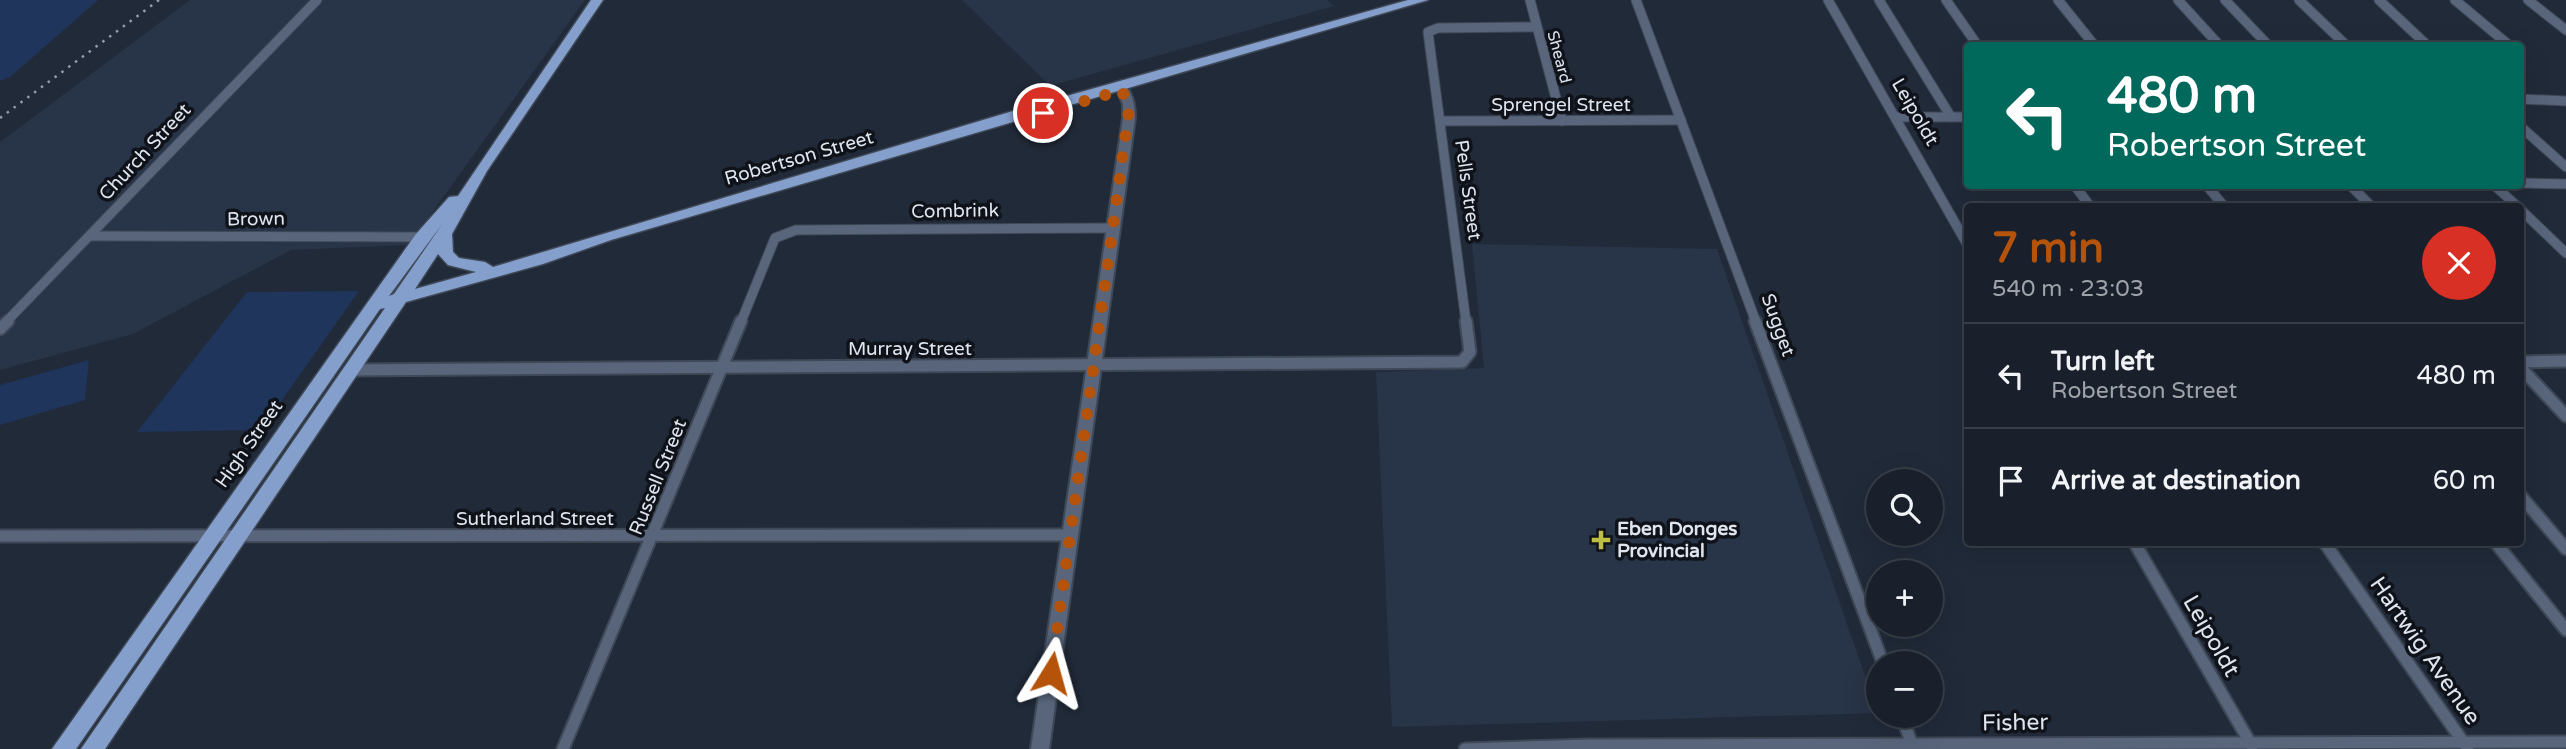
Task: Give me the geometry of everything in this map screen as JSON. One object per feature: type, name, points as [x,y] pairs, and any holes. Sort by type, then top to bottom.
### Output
[{"type":"main road","name":"High Street","points":[[63,749],[212,535],[391,296],[443,233],[480,171],[597,0]]},
{"type":"main road","name":"Robertson Street","points":[[391,296],[485,267],[605,237],[1004,120],[1020,119],[1121,88],[1210,65],[1220,58],[1422,0]]},
{"type":"main road","name":"High Street","points":[[92,749],[350,370],[422,237],[480,171]]},
{"type":"main road","points":[[443,233],[443,251],[449,259],[465,265],[485,267]]},
{"type":"main road","name":"Robertson Street","points":[[391,296],[537,260],[605,237]]},
{"type":"street","name":"Church Street","points":[[0,329],[317,0]]},
{"type":"street","name":"Sheard","points":[[1530,0],[1562,121]]},
{"type":"street","name":"Sugget","points":[[1636,0],[1879,651]]},
{"type":"street","name":"Leipoldt","points":[[1828,0],[1964,239]]},
{"type":"street","points":[[1879,0],[1951,117]]},
{"type":"street","points":[[1946,0],[1975,42]]},
{"type":"street","points":[[2058,0],[2092,42]]},
{"type":"street","points":[[2178,0],[2216,42]]},
{"type":"street","points":[[2225,0],[2265,42]]},
{"type":"street","points":[[2299,0],[2343,42]]},
{"type":"street","points":[[2379,0],[2424,42]]},
{"type":"street","points":[[2455,0],[2505,42]]},
{"type":"street","points":[[2528,0],[2566,30]]},
{"type":"street","name":"Pells Street","points":[[1468,358],[1463,282],[1427,33],[1431,29],[1536,27]]},
{"type":"street","points":[[1040,749],[1129,118],[1129,104],[1121,88]]},
{"type":"street","points":[[2524,99],[2566,101]]},
{"type":"street","points":[[1896,117],[1964,117]]},
{"type":"street","name":"Sprengel Street","points":[[1441,121],[1681,120]]},
{"type":"street","points":[[2524,130],[2566,167]]},
{"type":"street","points":[[2524,183],[2566,184]]},
{"type":"street","points":[[2210,189],[2221,203]]},
{"type":"street","points":[[2354,189],[2368,203]]},
{"type":"street","points":[[2498,189],[2514,203]]},
{"type":"street","points":[[2524,213],[2566,253]]},
{"type":"street","name":"Combrink","points":[[796,230],[1113,228]]},
{"type":"street","name":"Russell Street","points":[[562,749],[653,537],[771,244],[780,235],[796,230]]},
{"type":"street","name":"Brown","points":[[90,236],[422,237]]},
{"type":"street","name":"Murray Street","points":[[350,370],[1448,364],[1468,358]]},
{"type":"street","points":[[2524,364],[2566,361]]},
{"type":"street","points":[[2524,369],[2566,416]]},
{"type":"street","points":[[2524,500],[2566,549]]},
{"type":"street","name":"Sutherland Street","points":[[0,536],[1069,535]]},
{"type":"street","name":"Leipoldt","points":[[2136,546],[2251,746]]},
{"type":"street","name":"Hartwig Avenue","points":[[2327,546],[2466,745]]},
{"type":"street","points":[[2498,546],[2566,630]]},
{"type":"street","points":[[1906,728],[1912,745]]},
{"type":"street","name":"Fisher","points":[[1465,749],[1589,745],[2466,745],[2566,741]]},
{"type":"shaded area","points":[[0,0],[98,0],[10,77],[0,81]]},
{"type":"shaded area","points":[[190,0],[585,0],[409,245],[291,250],[133,334],[0,370],[0,142]]},
{"type":"shaded area","points":[[962,0],[1327,0],[1334,6],[1050,86]]},
{"type":"shaded area","name":"Eben Donges Provincial","points":[[1472,244],[1717,249],[1866,678],[1866,713],[1392,727],[1376,372],[1484,368]]},
{"type":"shaded area","points":[[359,291],[261,430],[137,432],[247,292]]},
{"type":"shaded area","points":[[89,360],[85,400],[0,425],[0,385]]},
{"type":"railway","points":[[0,118],[159,0]]},
{"type":"place","name":"Eben Donges Provincial","points":[[1601,540]]},
{"type":"route","points":[[1043,113],[1122,90],[1129,104],[1111,257],[1051,673]]}]
